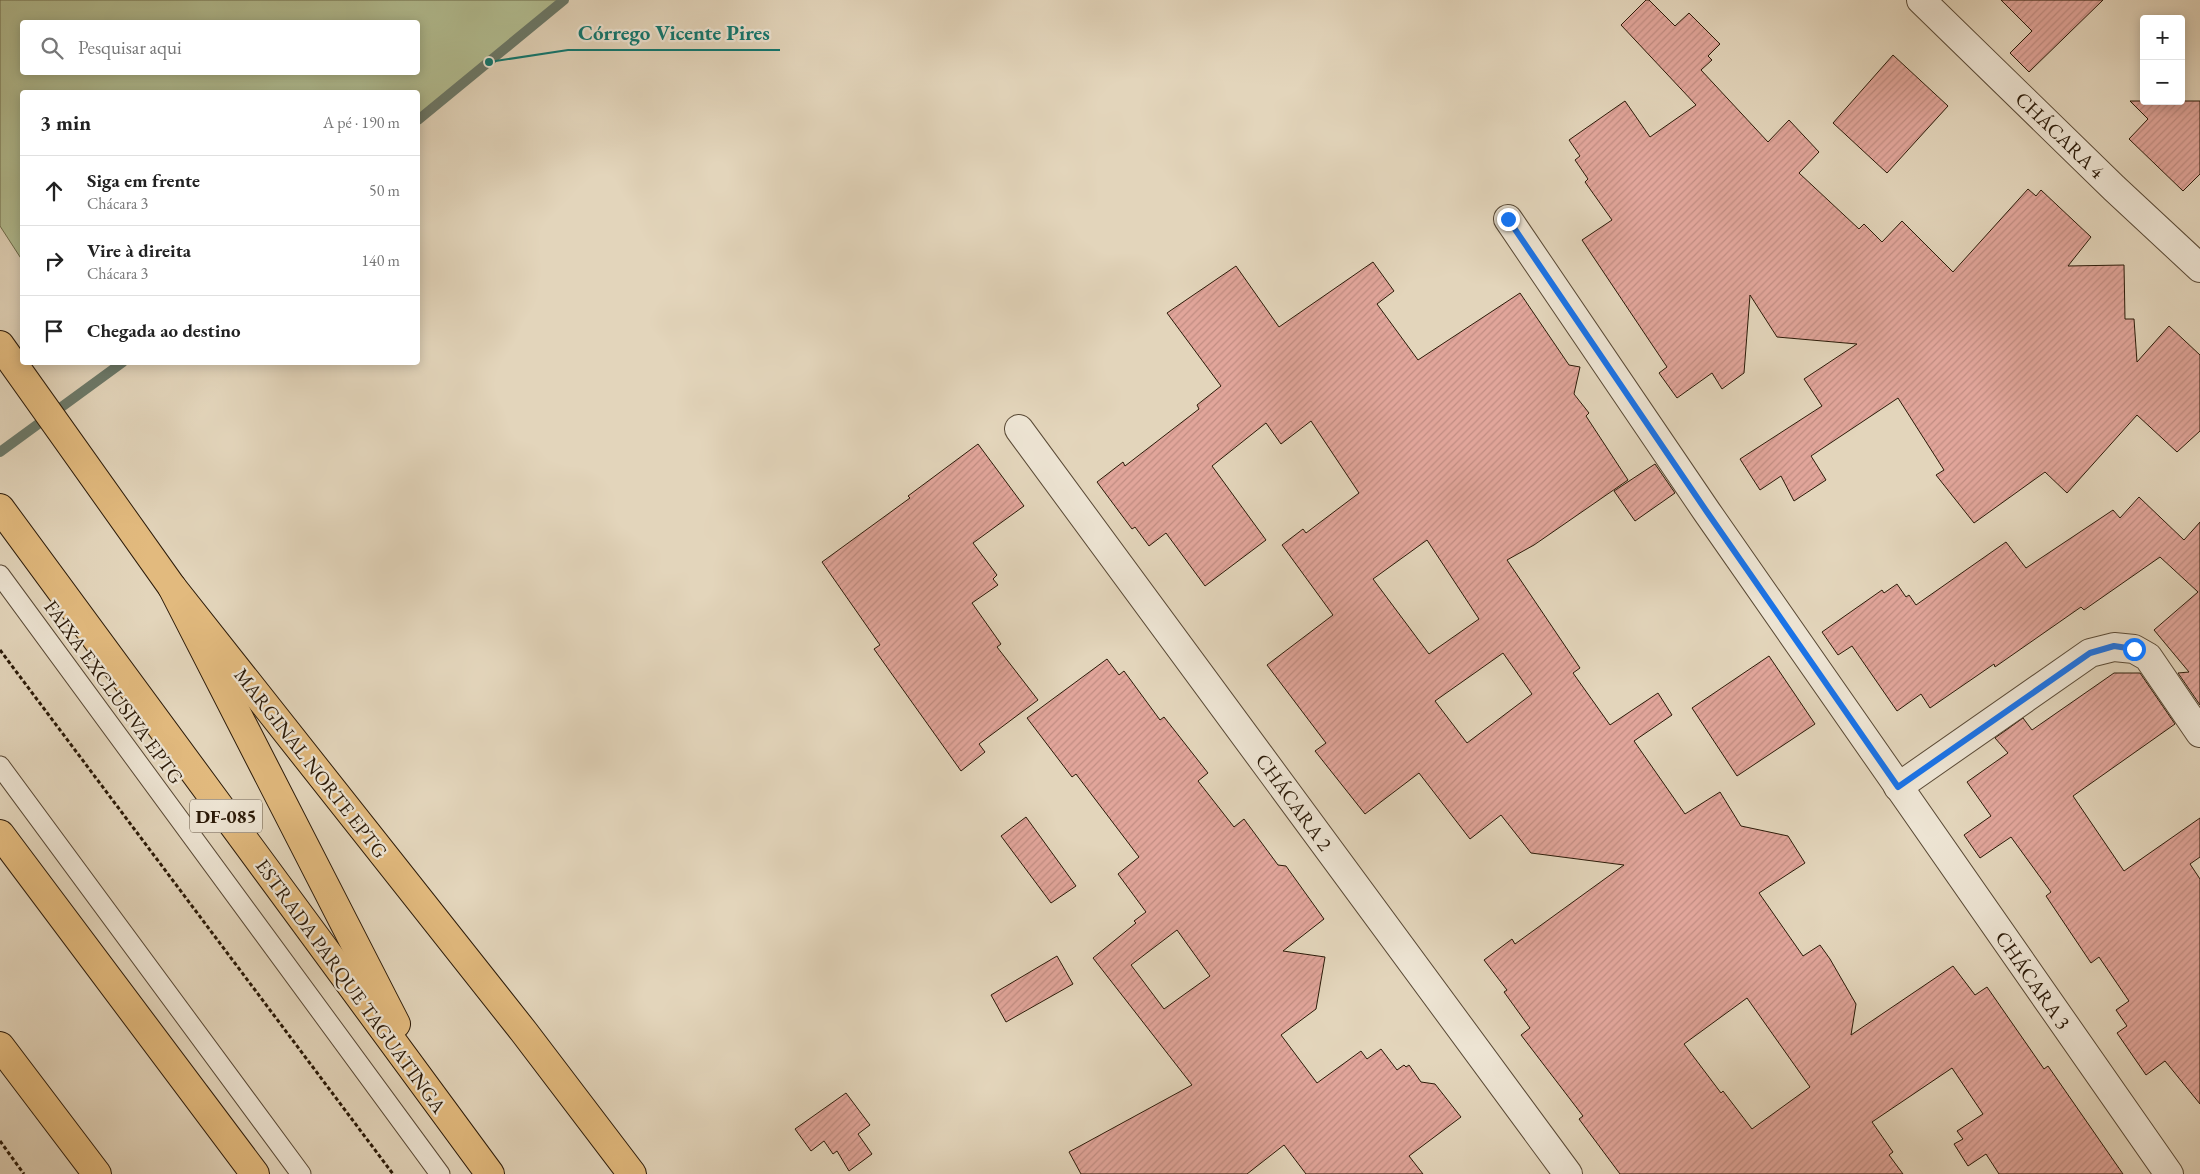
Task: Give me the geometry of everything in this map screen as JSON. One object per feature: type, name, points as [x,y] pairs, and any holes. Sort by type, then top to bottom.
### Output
[{"type":"main road","name":"MARGINAL NORTE EPTG","points":[[0,345],[172,587],[524,1032],[632,1174]]},
{"type":"main road","name":"ESTRADA PARQUE TAGUATINGA","points":[[0,508],[490,1174]]},
{"type":"main road","points":[[172,587],[434,1099]]},
{"type":"main road","points":[[0,834],[255,1174]]},
{"type":"main road","points":[[0,1046],[97,1174]]},
{"type":"street","name":"CHÁCARA 4","points":[[1921,0],[2114,188],[2200,268]]},
{"type":"street","name":"CHÁCARA 3","points":[[1508,219],[1707,512],[2169,1174]]},
{"type":"street","name":"CHÁCARA 2","points":[[1019,430],[1568,1174]]},
{"type":"street","points":[[1898,787],[2090,653],[2114,646],[2134,649],[2148,656],[2200,733]]},
{"type":"lane","name":"FAIXA EXCLUSIVA EPTG","points":[[0,575],[440,1174]]},
{"type":"lane","points":[[0,766],[301,1174]]},
{"type":"path","points":[[0,650],[393,1174]]},
{"type":"path","points":[[0,1141],[24,1174]]},
{"type":"green space","points":[[0,0],[564,0],[420,118],[420,90],[20,90],[20,257],[0,226]]},
{"type":"building","points":[[1646,0],[1649,0],[1675,26],[1689,13],[1720,44],[1708,56],[1712,60],[1701,70],[1768,142],[1789,120],[1819,152],[1799,173],[1859,229],[1864,224],[1882,242],[1902,221],[1953,272],[2028,189],[2036,196],[2041,190],[2091,237],[2068,266],[2124,265],[2125,319],[2134,319],[2137,362],[2169,326],[2200,355],[2200,431],[2177,452],[2137,415],[2067,493],[2045,472],[1974,523],[1936,475],[1944,470],[1898,398],[1811,456],[1826,480],[1794,501],[1781,476],[1760,490],[1740,459],[1822,406],[1804,379],[1857,344],[1777,337],[1750,295],[1744,373],[1722,389],[1712,373],[1677,398],[1659,373],[1667,367],[1582,240],[1612,220],[1585,182],[1588,179],[1575,160],[1580,156],[1569,140],[1625,101],[1650,137],[1696,105],[1621,25]]},
{"type":"building","points":[[2001,0],[2103,0],[2029,72],[2010,53],[2032,31]]},
{"type":"building","points":[[1893,55],[1948,106],[1887,173],[1833,123]]},
{"type":"building","points":[[2130,101],[2140,101],[2140,105],[2185,105],[2185,101],[2200,101],[2200,174],[2183,191],[2129,139],[2148,119]]},
{"type":"building","points":[[1373,262],[1394,291],[1377,304],[1418,360],[1520,293],[1569,365],[1580,367],[1574,394],[1589,413],[1586,416],[1628,480],[1534,545],[1507,560],[1580,668],[1573,673],[1610,725],[1658,693],[1672,715],[1634,741],[1685,814],[1720,792],[1741,826],[1788,836],[1805,863],[1759,893],[1803,956],[1820,945],[1830,959],[1856,1004],[1851,1035],[1953,966],[1975,995],[1987,987],[2044,1069],[2048,1066],[2123,1174],[1999,1174],[1986,1154],[1968,1166],[1954,1144],[1963,1139],[1957,1131],[1983,1114],[1952,1068],[1872,1122],[1893,1152],[1889,1155],[1903,1174],[1620,1174],[1579,1119],[1583,1116],[1521,1035],[1530,1028],[1504,992],[1507,990],[1484,960],[1512,939],[1515,944],[1624,865],[1531,853],[1501,815],[1470,839],[1419,773],[1365,814],[1315,751],[1326,743],[1267,665],[1333,615],[1282,545],[1303,529],[1306,533],[1359,493],[1311,421],[1281,444],[1266,423],[1212,466],[1266,540],[1205,586],[1166,533],[1149,546],[1135,527],[1132,529],[1097,482],[1123,462],[1125,466],[1199,409],[1197,405],[1221,386],[1167,313],[1236,266],[1279,327]],"holes":[[[1427,540],[1479,619],[1429,654],[1373,579]],[[1503,653],[1532,694],[1467,743],[1435,701]],[[1747,998],[1810,1087],[1752,1129],[1723,1091],[1721,1093],[1684,1044]]]},
{"type":"building","points":[[978,444],[1024,506],[973,543],[997,575],[993,579],[998,585],[972,603],[1001,644],[997,647],[1038,700],[979,744],[985,752],[961,771],[874,649],[880,645],[822,562],[910,498],[908,496]]},
{"type":"building","points":[[1655,464],[1675,493],[1635,521],[1614,491]]},
{"type":"building","points":[[2139,497],[2184,540],[2200,522],[2200,705],[2178,673],[2189,672],[2154,630],[2198,592],[2160,557],[2084,610],[2081,607],[1995,667],[1994,664],[1930,708],[1921,694],[1897,711],[1852,646],[1838,655],[1822,632],[1882,590],[1884,593],[1897,584],[1906,597],[1909,595],[1916,605],[2006,542],[2026,568],[2113,510],[2120,518]]},
{"type":"building","points":[[1769,656],[1815,724],[1737,776],[1692,708]]},
{"type":"building","points":[[1107,659],[1119,675],[1124,671],[1160,720],[1164,717],[1208,773],[1198,781],[1234,827],[1244,819],[1278,865],[1286,866],[1324,919],[1283,951],[1325,957],[1316,1009],[1281,1035],[1317,1083],[1361,1051],[1367,1059],[1381,1049],[1397,1070],[1404,1065],[1406,1067],[1409,1065],[1421,1082],[1435,1084],[1461,1117],[1409,1156],[1423,1174],[1306,1174],[1284,1145],[1247,1174],[1081,1174],[1069,1152],[1192,1085],[1093,958],[1136,923],[1134,921],[1146,912],[1118,874],[1139,857],[1076,774],[1072,777],[1027,718]],"holes":[[[1177,930],[1210,976],[1164,1009],[1131,965]]]},
{"type":"building","points":[[2114,673],[2140,673],[2175,724],[2073,796],[2124,871],[2200,818],[2200,857],[2190,864],[2200,879],[2200,1104],[2165,1061],[2146,1075],[2117,1033],[2127,1026],[2116,1010],[2129,1001],[2099,957],[2091,963],[2046,896],[2051,892],[2011,837],[1980,858],[1964,835],[1991,816],[1967,782],[2008,753],[1995,738],[2023,718],[2032,730]]},
{"type":"building","points":[[1026,817],[1076,886],[1051,903],[1001,836]]},
{"type":"building","points":[[1057,956],[1073,984],[1006,1022],[991,995]]},
{"type":"building","points":[[846,1093],[870,1125],[858,1134],[872,1154],[849,1171],[837,1151],[833,1154],[824,1141],[811,1151],[795,1129]]},
{"type":"waterway","points":[[420,118],[564,0]]},
{"type":"waterway","points":[[0,452],[119,365]]},
{"type":"place","name":"Córrego Vicente Pires","points":[[489,62]]},
{"type":"route","points":[[1508,219],[1707,512],[1898,787],[2090,653],[2114,646],[2134,649]]}]
